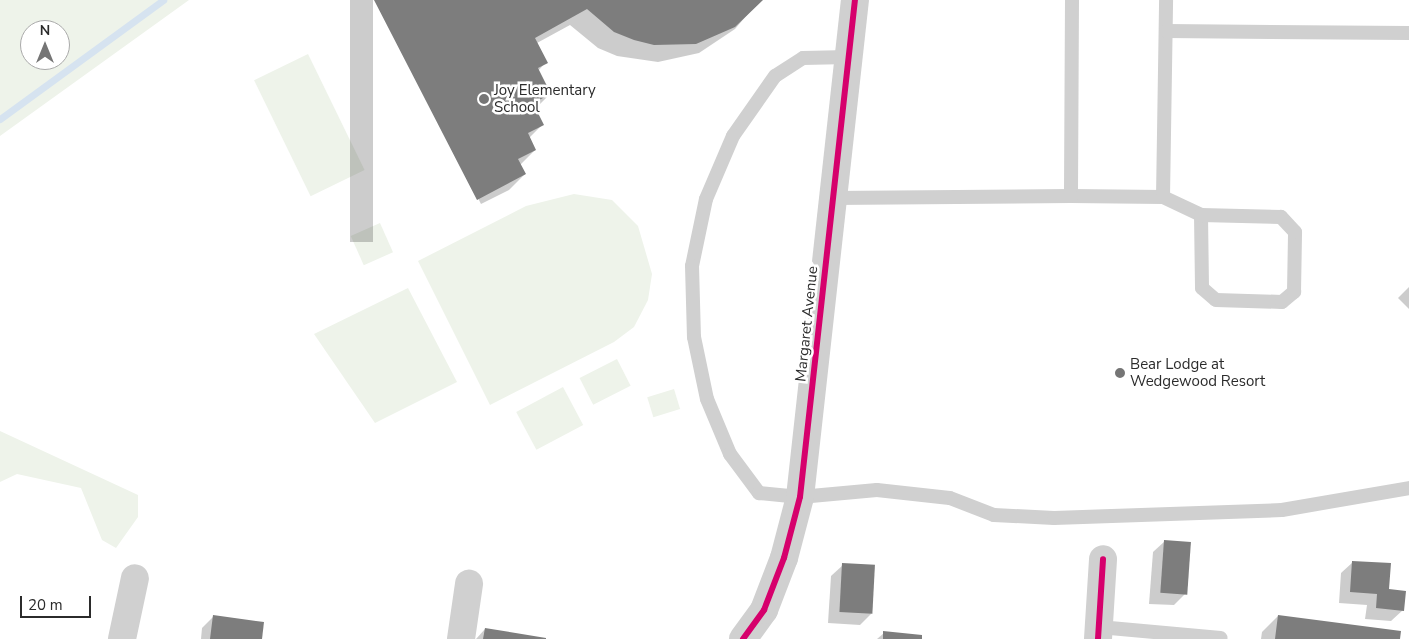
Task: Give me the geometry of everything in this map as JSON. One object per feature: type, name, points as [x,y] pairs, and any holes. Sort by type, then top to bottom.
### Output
[{"type":"street","name":"Margaret Avenue","points":[[743,639],[764,610],[784,558],[800,496],[855,0]]},
{"type":"street","points":[[1098,633],[1103,559]]},
{"type":"street","points":[[122,639],[135,578]]},
{"type":"street","points":[[461,639],[469,584]]},
{"type":"lane","points":[[1071,196],[1072,0]]},
{"type":"lane","points":[[1163,197],[1166,0]]},
{"type":"lane","points":[[1166,31],[1409,33]]},
{"type":"lane","points":[[848,57],[802,58],[775,76],[733,136],[706,199],[692,266],[694,337],[707,399],[730,454],[759,493],[800,496],[877,490],[950,498],[994,515],[1054,518],[1282,510],[1409,488]]},
{"type":"lane","points":[[833,198],[1163,197],[1201,216],[1281,218],[1295,232],[1294,292],[1282,302],[1216,300],[1202,288],[1201,216]]},
{"type":"lane","points":[[1098,633],[1221,638]]},
{"type":"shaded area","points":[[0,0],[189,0],[0,136]]},
{"type":"shaded area","points":[[308,54],[365,170],[311,196],[254,80]]},
{"type":"shaded area","points":[[574,194],[612,200],[638,226],[652,274],[648,300],[634,327],[614,342],[490,405],[418,261],[526,206]]},
{"type":"shaded area","points":[[380,223],[393,252],[364,265],[351,236]]},
{"type":"shaded area","points":[[408,288],[457,382],[375,423],[314,334]]},
{"type":"shaded area","points":[[617,359],[631,386],[593,405],[580,378]]},
{"type":"shaded area","points":[[563,387],[583,425],[536,450],[516,412]]},
{"type":"shaded area","points":[[674,389],[680,409],[653,417],[647,397]]},
{"type":"shaded area","points":[[0,431],[138,495],[138,517],[116,548],[102,540],[81,488],[17,474],[0,482]]},
{"type":"building","name":"Joy Elementary School","points":[[374,0],[763,0],[735,27],[696,44],[654,45],[634,40],[614,32],[587,9],[535,38],[548,63],[538,68],[551,94],[533,103],[544,125],[528,133],[536,150],[518,159],[526,174],[477,200]]},
{"type":"building","points":[[1164,540],[1191,542],[1187,595],[1160,593]]},
{"type":"building","points":[[1352,561],[1391,563],[1389,589],[1406,591],[1404,611],[1376,608],[1377,594],[1350,592]]},
{"type":"building","points":[[842,563],[875,565],[872,614],[839,612]]},
{"type":"building","points":[[213,615],[264,622],[262,639],[210,639]]},
{"type":"building","points":[[1278,615],[1401,631],[1400,639],[1275,639]]},
{"type":"building","points":[[485,628],[546,638],[546,639],[483,639]]},
{"type":"building","points":[[883,631],[922,635],[922,639],[883,639]]},
{"type":"waterway","points":[[0,119],[163,0]]},
{"type":"cycle path","points":[[743,639],[764,610],[784,558],[800,497],[855,0]]},
{"type":"cycle path","points":[[1098,639],[1103,559]]},
{"type":"place","name":"Joy Elementary School","points":[[484,99]]},
{"type":"place","name":"Bear Lodge at Wedgewood Resort","points":[[1120,373]]}]
